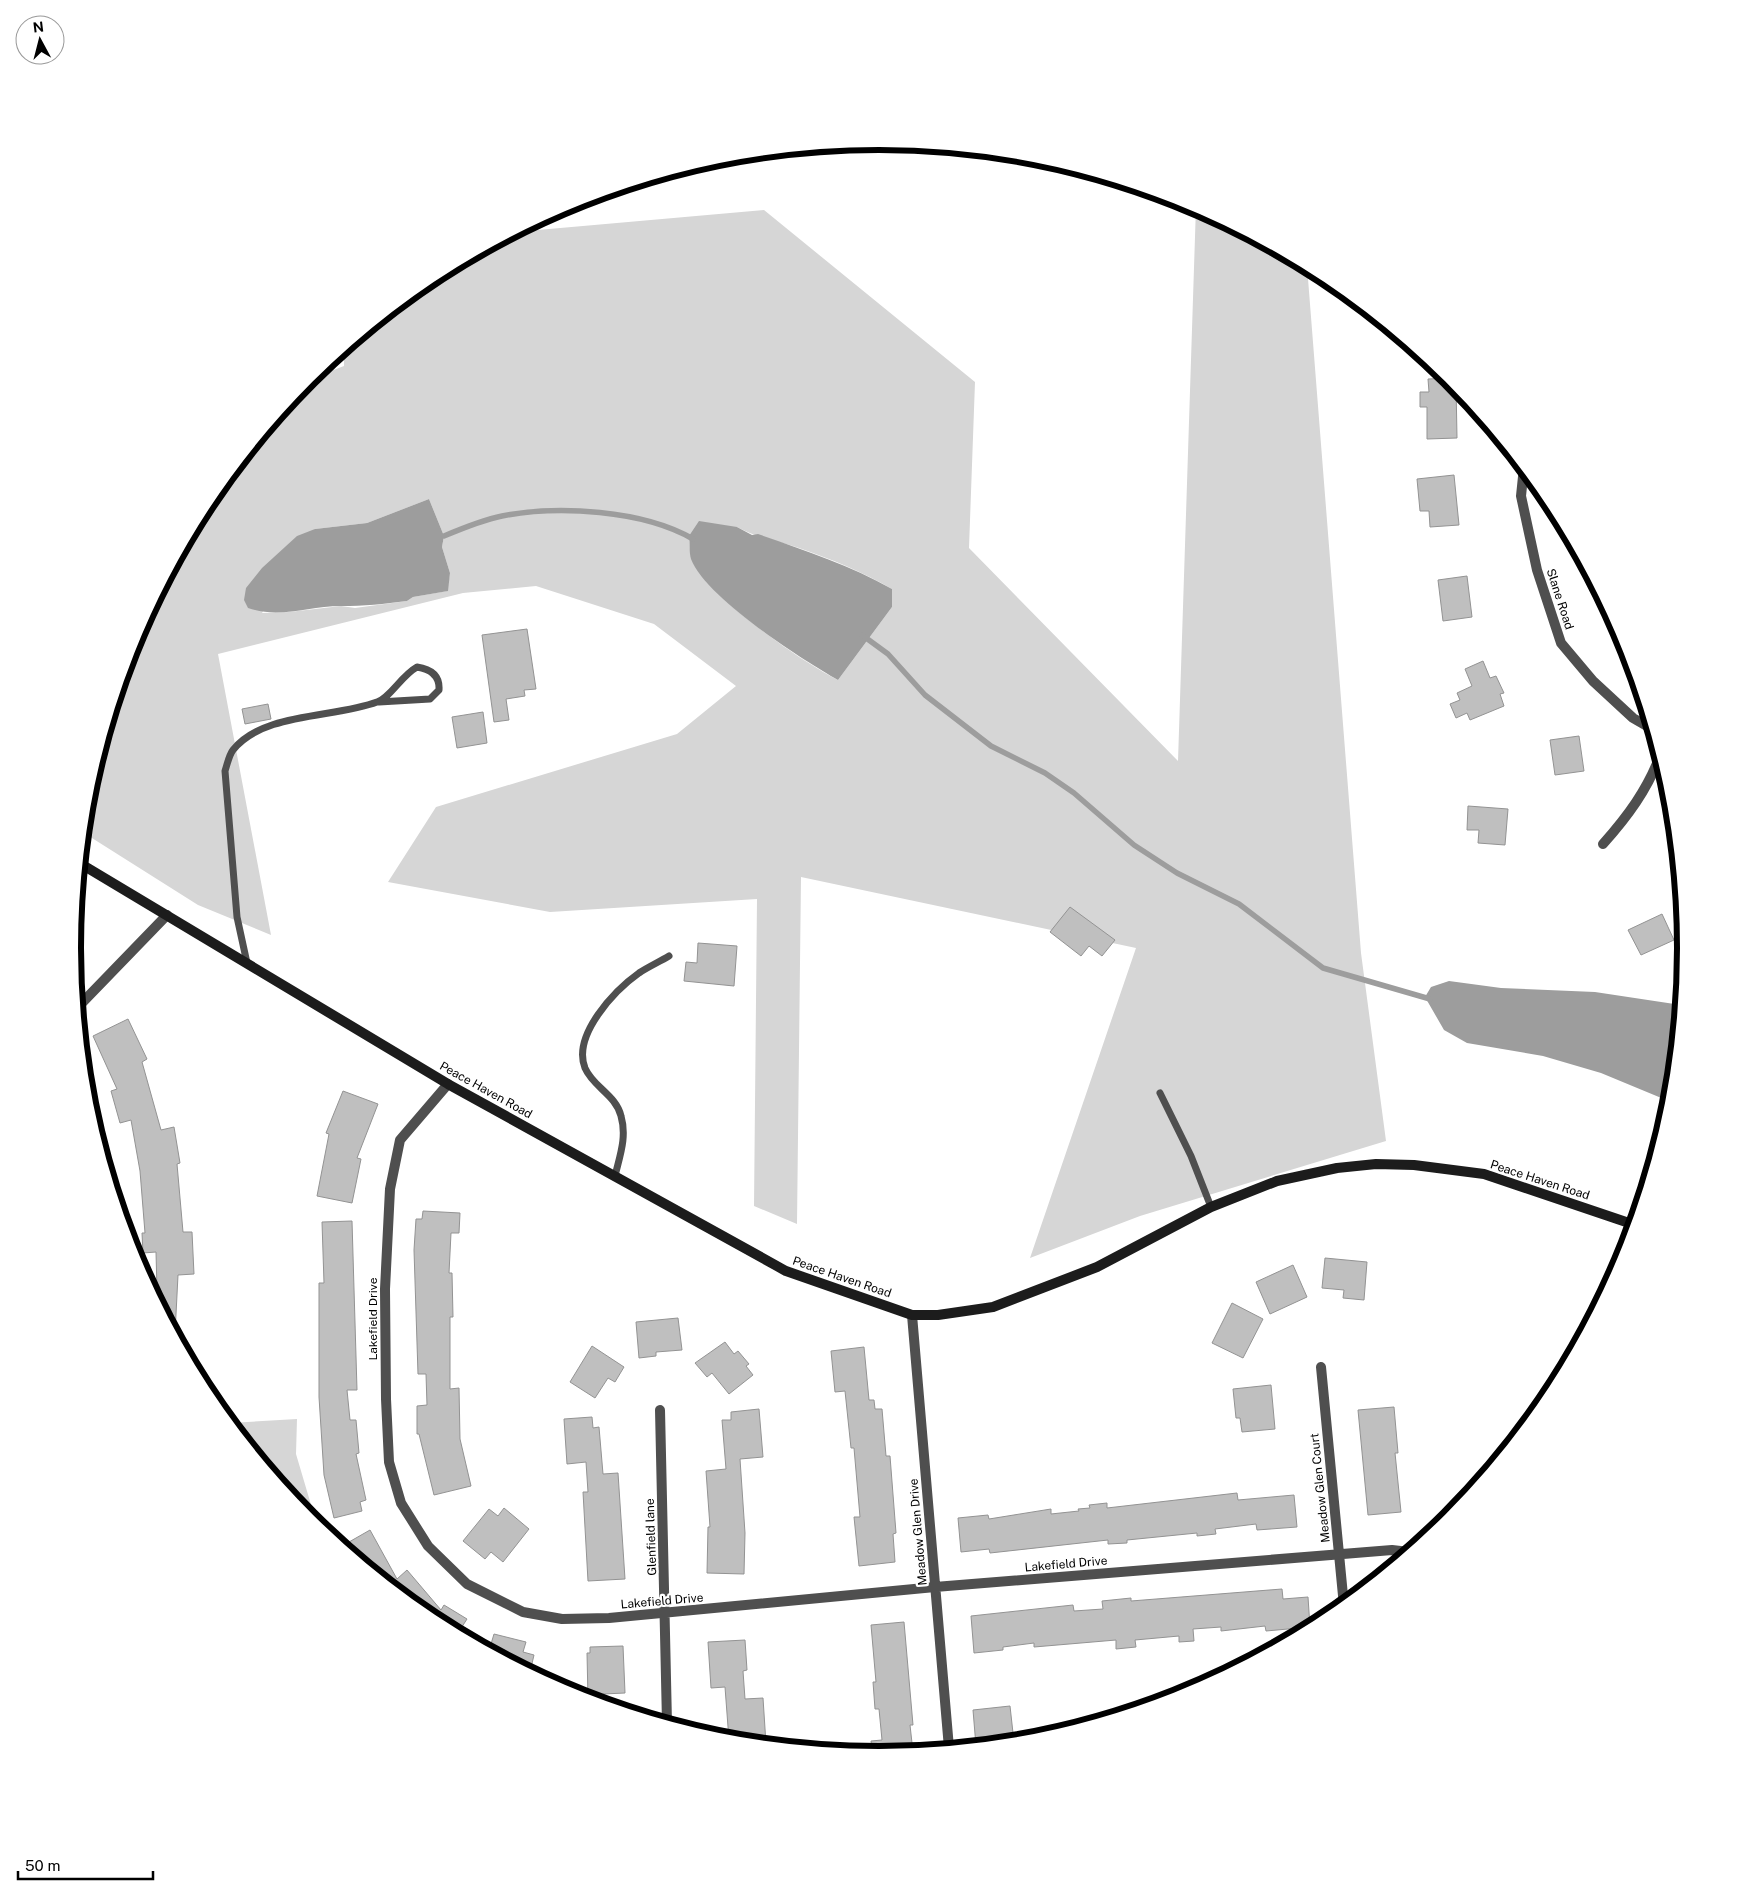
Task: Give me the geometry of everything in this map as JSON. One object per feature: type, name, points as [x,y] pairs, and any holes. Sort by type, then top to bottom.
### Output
[{"type":"main road","name":"Peace Haven Road","points":[[86,867],[448,1084],[786,1271],[912,1315],[993,1308],[1097,1267],[1211,1207],[1277,1181],[1337,1168],[1376,1164],[1414,1165],[1484,1174],[1628,1223]]},
{"type":"street","name":"Slane Road","points":[[1523,476],[1521,496],[1535,561],[1561,643],[1593,681],[1633,718],[1646,726]]},
{"type":"street","points":[[1603,844],[1630,813],[1651,780],[1656,766]]},
{"type":"street","points":[[83,1002],[167,915]]},
{"type":"street","name":"Lakefield Drive","points":[[448,1084],[400,1140],[390,1189],[385,1289],[386,1399],[389,1462],[401,1504],[428,1546],[467,1584],[523,1612],[562,1619],[666,1613],[935,1587],[1339,1554],[1392,1550],[1402,1551]]},
{"type":"street","name":"Meadow Glen Drive","points":[[912,1315],[948,1743]]},
{"type":"street","name":"Meadow Glen Court","points":[[1321,1367],[1343,1597]]},
{"type":"street","name":"Glenfield lane","points":[[660,1410],[667,1717]]},
{"type":"lane","points":[[247,963],[237,918],[225,771],[232,750],[248,736],[267,727],[380,702],[430,699],[439,690],[438,678],[432,671],[416,667],[405,674],[380,702]]},
{"type":"lane","points":[[615,1176],[624,1144],[621,1114],[614,1101],[593,1081],[584,1066],[583,1043],[593,1021],[615,995],[639,974],[669,956]]},
{"type":"lane","points":[[1160,1093],[1191,1156],[1211,1207]]},
{"type":"shaded area","points":[[764,210],[975,382],[969,548],[1178,761],[1196,216],[1233,232],[1308,275],[1361,953],[1386,1141],[1140,1216],[1030,1258],[1136,948],[801,877],[797,1224],[754,1206],[757,899],[550,912],[388,882],[436,807],[677,734],[736,686],[654,624],[536,586],[463,593],[218,654],[271,935],[198,905],[89,836],[108,741],[142,643],[188,549],[246,462],[279,422],[315,384],[327,372],[344,366],[344,357],[353,348],[436,284],[480,257],[529,231]],"holes":[[[429,499],[444,536],[442,547],[450,573],[447,591],[413,597],[407,601],[355,608],[341,606],[262,613],[315,529],[367,523]],[[737,527],[752,534],[835,561],[892,589],[892,607],[838,680],[802,659],[756,626],[734,608],[700,574],[691,556],[689,536]]]},
{"type":"shaded area","points":[[429,499],[444,536],[442,547],[450,573],[448,591],[413,597],[407,601],[374,605],[283,612],[260,611],[248,608],[244,600],[246,588],[262,568],[297,536],[315,529],[367,523]]},
{"type":"shaded area","points":[[699,521],[737,527],[752,535],[758,534],[826,558],[876,580],[892,589],[892,607],[838,680],[779,643],[756,626],[734,609],[700,575],[691,559],[689,536]]},
{"type":"shaded area","points":[[1449,981],[1501,988],[1595,992],[1676,1004],[1671,1052],[1663,1099],[1601,1073],[1543,1056],[1467,1043],[1444,1030],[1425,997],[1431,987]]},
{"type":"shaded area","points":[[297,1419],[296,1454],[312,1509],[279,1474],[238,1423]]},
{"type":"building","points":[[1428,379],[1438,379],[1456,397],[1457,438],[1427,439],[1427,407],[1420,407],[1420,392],[1429,392]]},
{"type":"building","points":[[1454,475],[1459,525],[1430,527],[1429,511],[1420,511],[1417,479]]},
{"type":"building","points":[[1467,576],[1472,617],[1443,621],[1438,580]]},
{"type":"building","points":[[527,629],[536,689],[524,690],[525,696],[506,699],[509,720],[494,722],[482,635]]},
{"type":"building","points":[[1483,661],[1490,678],[1496,676],[1504,693],[1500,694],[1504,706],[1470,720],[1467,713],[1456,718],[1450,704],[1460,700],[1457,693],[1472,686],[1465,669]]},
{"type":"building","points":[[268,704],[271,719],[245,724],[242,709]]},
{"type":"building","points":[[483,712],[487,743],[457,748],[452,717]]},
{"type":"building","points":[[1579,736],[1584,771],[1555,775],[1550,740]]},
{"type":"building","points":[[1468,806],[1508,809],[1505,845],[1478,843],[1479,830],[1467,830]]},
{"type":"building","points":[[1070,907],[1115,940],[1102,956],[1089,946],[1081,956],[1050,932]]},
{"type":"building","points":[[1662,914],[1674,940],[1641,955],[1628,930]]},
{"type":"building","points":[[698,943],[737,946],[734,986],[684,981],[686,962],[697,963]]},
{"type":"building","points":[[128,1019],[147,1059],[142,1062],[161,1130],[174,1127],[180,1163],[177,1164],[183,1232],[192,1232],[194,1274],[178,1275],[176,1323],[157,1285],[156,1252],[143,1253],[142,1233],[145,1233],[140,1171],[131,1120],[120,1123],[111,1091],[117,1089],[93,1036]]},
{"type":"building","points":[[343,1091],[378,1104],[357,1158],[361,1159],[352,1203],[317,1196],[329,1134],[326,1133]]},
{"type":"building","points":[[423,1211],[460,1213],[459,1233],[451,1233],[449,1273],[452,1273],[453,1317],[450,1317],[450,1389],[459,1388],[460,1439],[471,1486],[434,1495],[419,1434],[417,1434],[417,1406],[427,1405],[426,1374],[418,1374],[414,1250],[416,1219],[422,1219]]},
{"type":"building","points":[[352,1221],[357,1390],[347,1390],[350,1420],[356,1420],[359,1453],[356,1454],[366,1500],[360,1502],[362,1511],[334,1518],[324,1475],[319,1397],[319,1283],[324,1283],[322,1222]]},
{"type":"building","points":[[1325,1258],[1367,1262],[1364,1300],[1343,1298],[1344,1290],[1322,1288]]},
{"type":"building","points":[[1293,1265],[1307,1297],[1270,1314],[1256,1282]]},
{"type":"building","points":[[1232,1303],[1263,1319],[1243,1358],[1212,1343]]},
{"type":"building","points":[[678,1318],[682,1350],[656,1352],[656,1356],[639,1358],[636,1322]]},
{"type":"building","points":[[725,1342],[734,1354],[738,1351],[749,1364],[746,1366],[753,1375],[729,1394],[712,1373],[707,1377],[695,1363]]},
{"type":"building","points":[[592,1346],[624,1367],[615,1382],[608,1378],[595,1398],[570,1382]]},
{"type":"building","points":[[864,1347],[869,1400],[874,1400],[875,1409],[882,1409],[886,1456],[890,1456],[896,1533],[893,1534],[895,1562],[859,1566],[854,1517],[860,1517],[854,1448],[851,1448],[845,1391],[835,1392],[831,1351]]},
{"type":"building","points":[[1271,1385],[1275,1429],[1242,1432],[1240,1418],[1236,1418],[1233,1389]]},
{"type":"building","points":[[1394,1407],[1398,1453],[1395,1453],[1401,1512],[1368,1515],[1358,1410]]},
{"type":"building","points":[[759,1409],[763,1457],[740,1459],[745,1533],[744,1574],[707,1573],[708,1527],[710,1527],[706,1471],[726,1469],[722,1420],[731,1420],[731,1412]]},
{"type":"building","points":[[592,1417],[593,1428],[599,1427],[603,1474],[618,1473],[625,1579],[588,1581],[583,1492],[588,1492],[586,1462],[567,1464],[564,1419]]},
{"type":"building","points":[[1237,1493],[1238,1500],[1294,1495],[1297,1527],[1257,1530],[1256,1524],[1215,1529],[1216,1534],[1197,1536],[1197,1533],[1127,1540],[1127,1543],[1108,1544],[1108,1540],[990,1553],[989,1549],[961,1552],[958,1518],[988,1515],[989,1519],[1051,1509],[1051,1514],[1079,1511],[1078,1509],[1090,1508],[1089,1505],[1107,1503],[1107,1508]]},
{"type":"building","points":[[504,1508],[529,1529],[503,1562],[491,1552],[485,1559],[463,1541],[489,1509],[498,1516]]},
{"type":"building","points":[[370,1530],[397,1579],[407,1570],[441,1610],[444,1605],[467,1619],[461,1628],[436,1612],[394,1581],[348,1543]]},
{"type":"building","points":[[1282,1589],[1283,1599],[1308,1597],[1310,1620],[1297,1628],[1266,1631],[1265,1626],[1221,1631],[1221,1627],[1193,1629],[1194,1641],[1179,1642],[1179,1636],[1135,1640],[1136,1647],[1116,1649],[1116,1640],[1034,1647],[1034,1643],[1003,1647],[1003,1650],[974,1653],[971,1616],[1073,1605],[1074,1611],[1103,1609],[1102,1601],[1131,1598],[1131,1601]]},
{"type":"building","points":[[904,1622],[913,1725],[910,1725],[912,1745],[872,1746],[871,1741],[882,1740],[879,1709],[875,1709],[873,1682],[876,1682],[871,1625]]},
{"type":"building","points":[[494,1634],[526,1642],[523,1652],[534,1655],[531,1666],[488,1643],[491,1644]]},
{"type":"building","points":[[745,1640],[747,1670],[743,1671],[745,1699],[763,1698],[766,1738],[728,1732],[725,1687],[711,1688],[708,1642]]},
{"type":"building","points":[[623,1646],[625,1693],[603,1694],[603,1696],[588,1690],[587,1653],[590,1653],[590,1647]]},
{"type":"building","points":[[1010,1706],[1013,1734],[975,1740],[973,1710]]},
{"type":"waterway","points":[[444,536],[465,527],[502,516],[548,511],[574,511],[600,512],[625,516],[673,529],[693,539]]},
{"type":"waterway","points":[[862,635],[888,654],[925,695],[991,746],[1045,773],[1074,793],[1134,845],[1177,873],[1239,904],[1323,968],[1430,999]]}]
